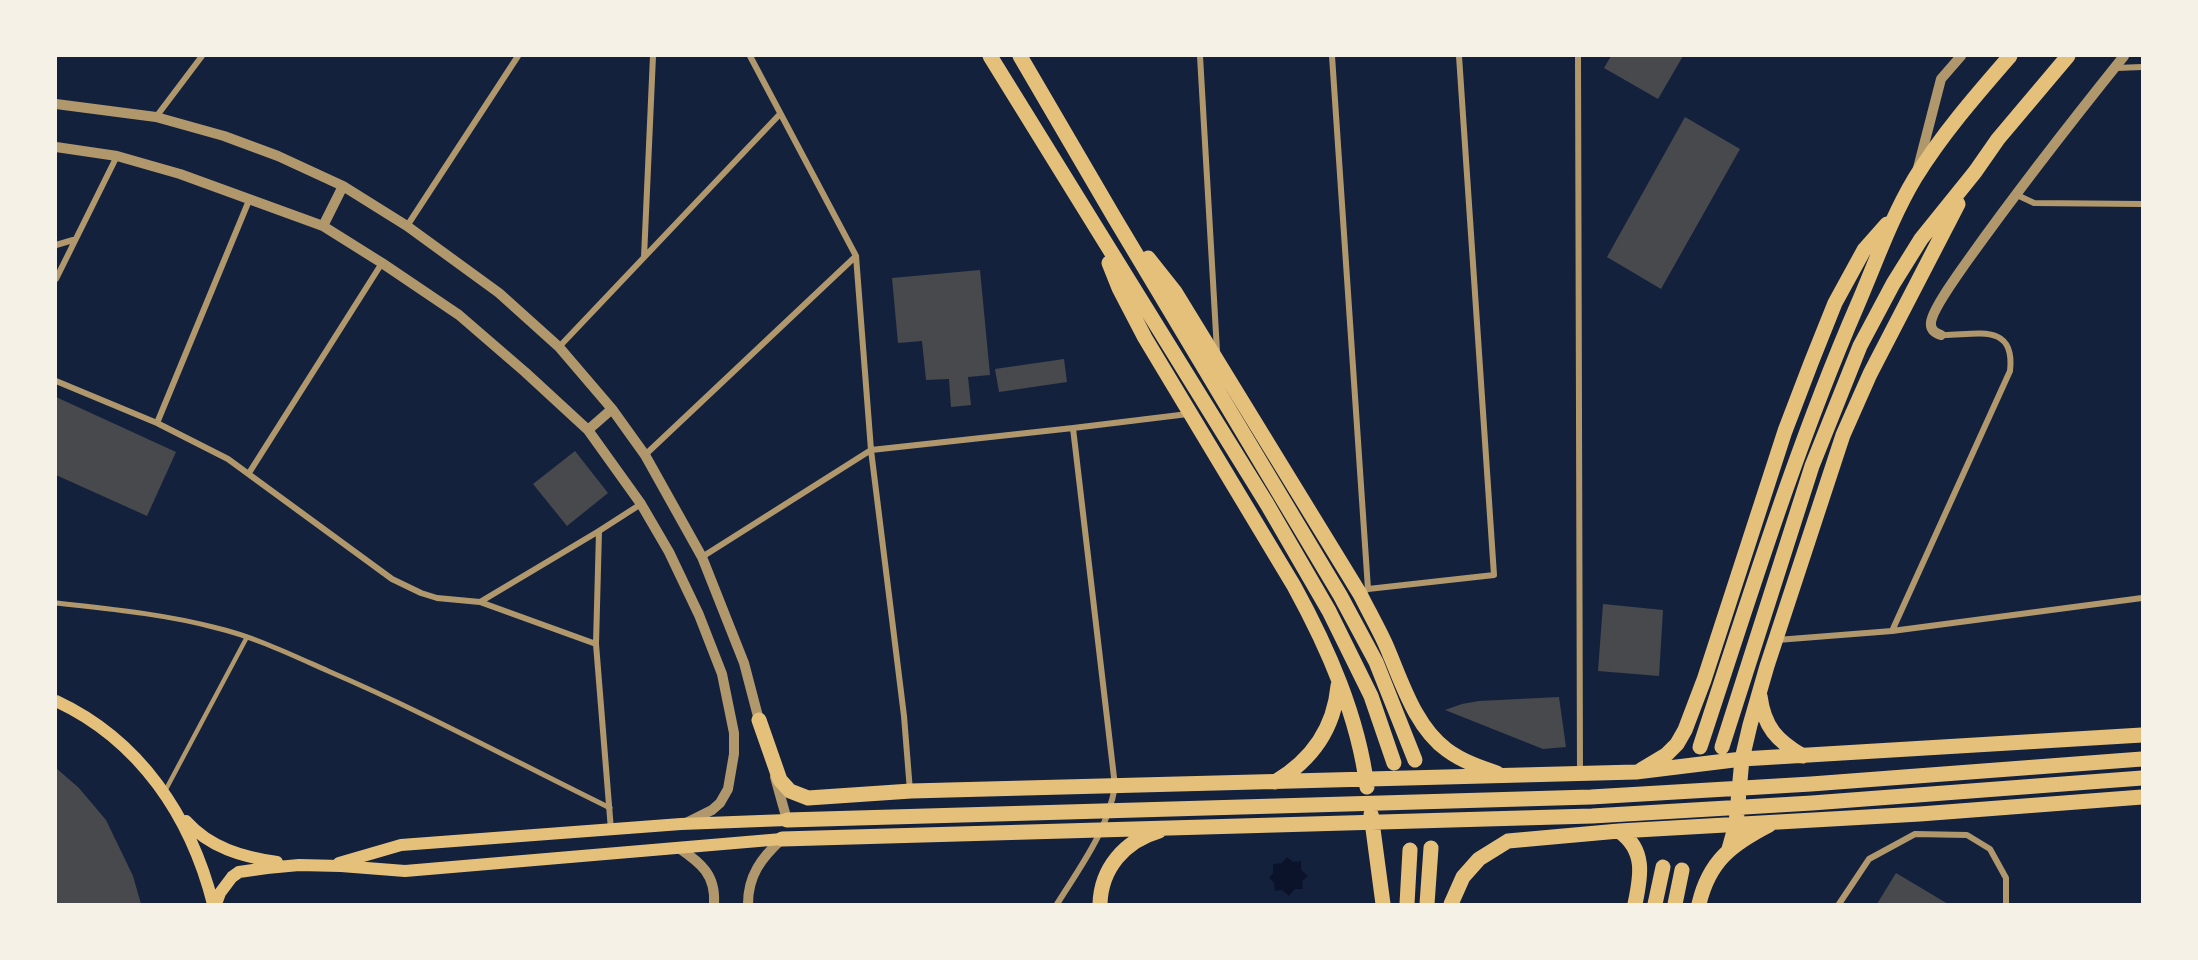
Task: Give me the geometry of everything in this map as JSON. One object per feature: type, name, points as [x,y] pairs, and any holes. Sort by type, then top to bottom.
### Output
[{"type":"main road","points":[[990,56],[1267,504],[1329,611],[1371,696],[1394,763]]},
{"type":"main road","points":[[1020,56],[1340,595],[1376,662],[1415,760]]},
{"type":"main road","points":[[1700,747],[1794,467],[1893,217],[1916,176],[1968,105],[2010,56]]},
{"type":"main road","points":[[1722,747],[1812,466],[1860,346],[1893,284],[1921,239],[1975,172],[1998,139],[2068,56]]},
{"type":"main road","points":[[1729,849],[1736,824],[1742,759],[1759,692],[1843,435],[1870,374],[1975,172]]},
{"type":"main road","points":[[1114,217],[1175,292],[1364,591],[1411,702],[1428,732],[1446,749],[1468,763],[1509,777]]},
{"type":"main road","points":[[1636,772],[1666,755],[1677,744],[1685,730],[1704,680],[1785,431],[1835,303],[1864,250],[1893,217]]},
{"type":"main road","points":[[1099,235],[1108,262],[1131,313],[1311,616],[1338,680],[1359,746],[1366,780],[1383,904]]},
{"type":"main road","points":[[1274,782],[1300,765],[1321,740],[1334,711],[1338,680]]},
{"type":"main road","points":[[1759,692],[1762,712],[1771,731],[1785,746],[1803,756]]},
{"type":"main road","points":[[56,701],[92,722],[119,743],[143,766],[190,825],[224,849],[253,858],[299,865],[405,871],[799,838],[1592,816],[1812,803],[2142,778]]},
{"type":"main road","points":[[759,720],[780,780],[790,791],[808,798],[910,791],[1636,772],[1742,759],[2142,735]]},
{"type":"main road","points":[[320,866],[345,862],[401,845],[681,825],[1591,797],[1811,784],[2142,759]]},
{"type":"main road","points":[[1451,904],[1463,877],[1479,859],[1508,841],[1619,831],[1932,813],[2142,797]]},
{"type":"main road","points":[[168,798],[198,853],[215,904]]},
{"type":"main road","points":[[1699,904],[1706,883],[1729,849],[1742,839],[1776,822]]},
{"type":"main road","points":[[1100,904],[1100,889],[1113,862],[1140,839],[1177,827]]},
{"type":"main road","points":[[1619,831],[1627,837],[1637,854],[1641,873],[1635,904]]},
{"type":"main road","points":[[1427,904],[1431,848]]},
{"type":"main road","points":[[1407,904],[1410,850]]},
{"type":"main road","points":[[215,904],[225,884],[239,872],[299,865]]},
{"type":"main road","points":[[1655,904],[1663,867]]},
{"type":"main road","points":[[1675,904],[1682,870]]},
{"type":"main road","points":[[1376,904],[1380,877]]},
{"type":"street","points":[[156,117],[202,56]]},
{"type":"street","points":[[407,226],[518,56]]},
{"type":"street","points":[[644,258],[653,56]]},
{"type":"street","points":[[750,56],[856,256],[871,450],[904,716],[910,791]]},
{"type":"street","points":[[1200,56],[1217,360]]},
{"type":"street","points":[[1332,56],[1364,591],[1494,575],[1459,56]]},
{"type":"street","points":[[1578,56],[1580,774]]},
{"type":"street","points":[[1916,176],[1941,79],[1961,56]]},
{"type":"street","points":[[1892,631],[2010,371],[2012,359],[2003,339],[1995,334],[1941,335],[1934,333],[1931,321],[1950,286],[2124,56]]},
{"type":"street","points":[[2115,68],[2142,67]]},
{"type":"street","points":[[56,104],[156,117],[224,136],[344,186],[407,226],[499,293],[560,347],[612,409],[645,454],[702,556],[744,663],[759,720],[793,820]]},
{"type":"street","points":[[560,347],[780,114]]},
{"type":"street","points":[[56,147],[117,156],[180,174],[323,226],[459,315],[588,430],[641,504],[669,552],[699,615],[722,674],[734,734],[732,774],[724,796],[712,810],[681,825]]},
{"type":"street","points":[[56,279],[73,240],[117,156]]},
{"type":"street","points":[[323,226],[344,186]]},
{"type":"street","points":[[2017,195],[2034,203],[2142,204]]},
{"type":"street","points":[[157,423],[250,198]]},
{"type":"street","points":[[56,245],[73,240]]},
{"type":"street","points":[[645,454],[856,256]]},
{"type":"street","points":[[249,473],[382,263]]},
{"type":"street","points":[[56,381],[157,423],[228,459],[392,579],[437,598],[480,602],[596,645]]},
{"type":"street","points":[[588,430],[612,409]]},
{"type":"street","points":[[702,556],[871,450],[1190,414]]},
{"type":"street","points":[[1057,904],[1104,826],[1115,786],[1073,429]]},
{"type":"street","points":[[480,602],[641,504]]},
{"type":"street","points":[[599,531],[596,645],[611,831]]},
{"type":"street","points":[[1776,640],[1892,631],[2142,598]]},
{"type":"street","points":[[56,603],[151,614],[218,628],[247,637],[442,723],[610,808]]},
{"type":"street","points":[[1839,904],[1869,859],[1915,834],[1967,835],[1990,849],[2006,878],[2006,904]]},
{"type":"street","points":[[748,904],[748,888],[757,869],[765,855],[782,839]]},
{"type":"street","points":[[679,849],[700,862],[711,879],[715,894],[714,904]]},
{"type":"lane","points":[[168,798],[247,637]]},
{"type":"water","points":[[1287,857],[1293,862],[1301,861],[1301,870],[1308,876],[1302,881],[1303,889],[1295,889],[1289,896],[1282,890],[1275,891],[1274,883],[1269,878],[1273,873],[1273,864],[1282,863]]},
{"type":"building","points":[[1611,56],[1683,56],[1658,99],[1604,68]]},
{"type":"building","points":[[1685,117],[1740,149],[1661,289],[1607,257]]},
{"type":"building","points":[[980,270],[990,375],[968,377],[971,405],[951,407],[949,379],[926,380],[922,341],[898,343],[892,278]]},
{"type":"building","points":[[1064,359],[1067,382],[999,392],[995,369]]},
{"type":"building","points":[[56,397],[176,452],[147,516],[56,475]]},
{"type":"building","points":[[575,451],[608,493],[567,526],[533,484]]},
{"type":"building","points":[[1603,604],[1663,610],[1659,676],[1598,671]]},
{"type":"building","points":[[1559,697],[1566,747],[1543,749],[1445,710],[1479,701]]},
{"type":"building","points":[[56,768],[79,788],[106,820],[133,876],[141,904],[56,904]]},
{"type":"building","points":[[1896,873],[1948,904],[1877,904]]}]
